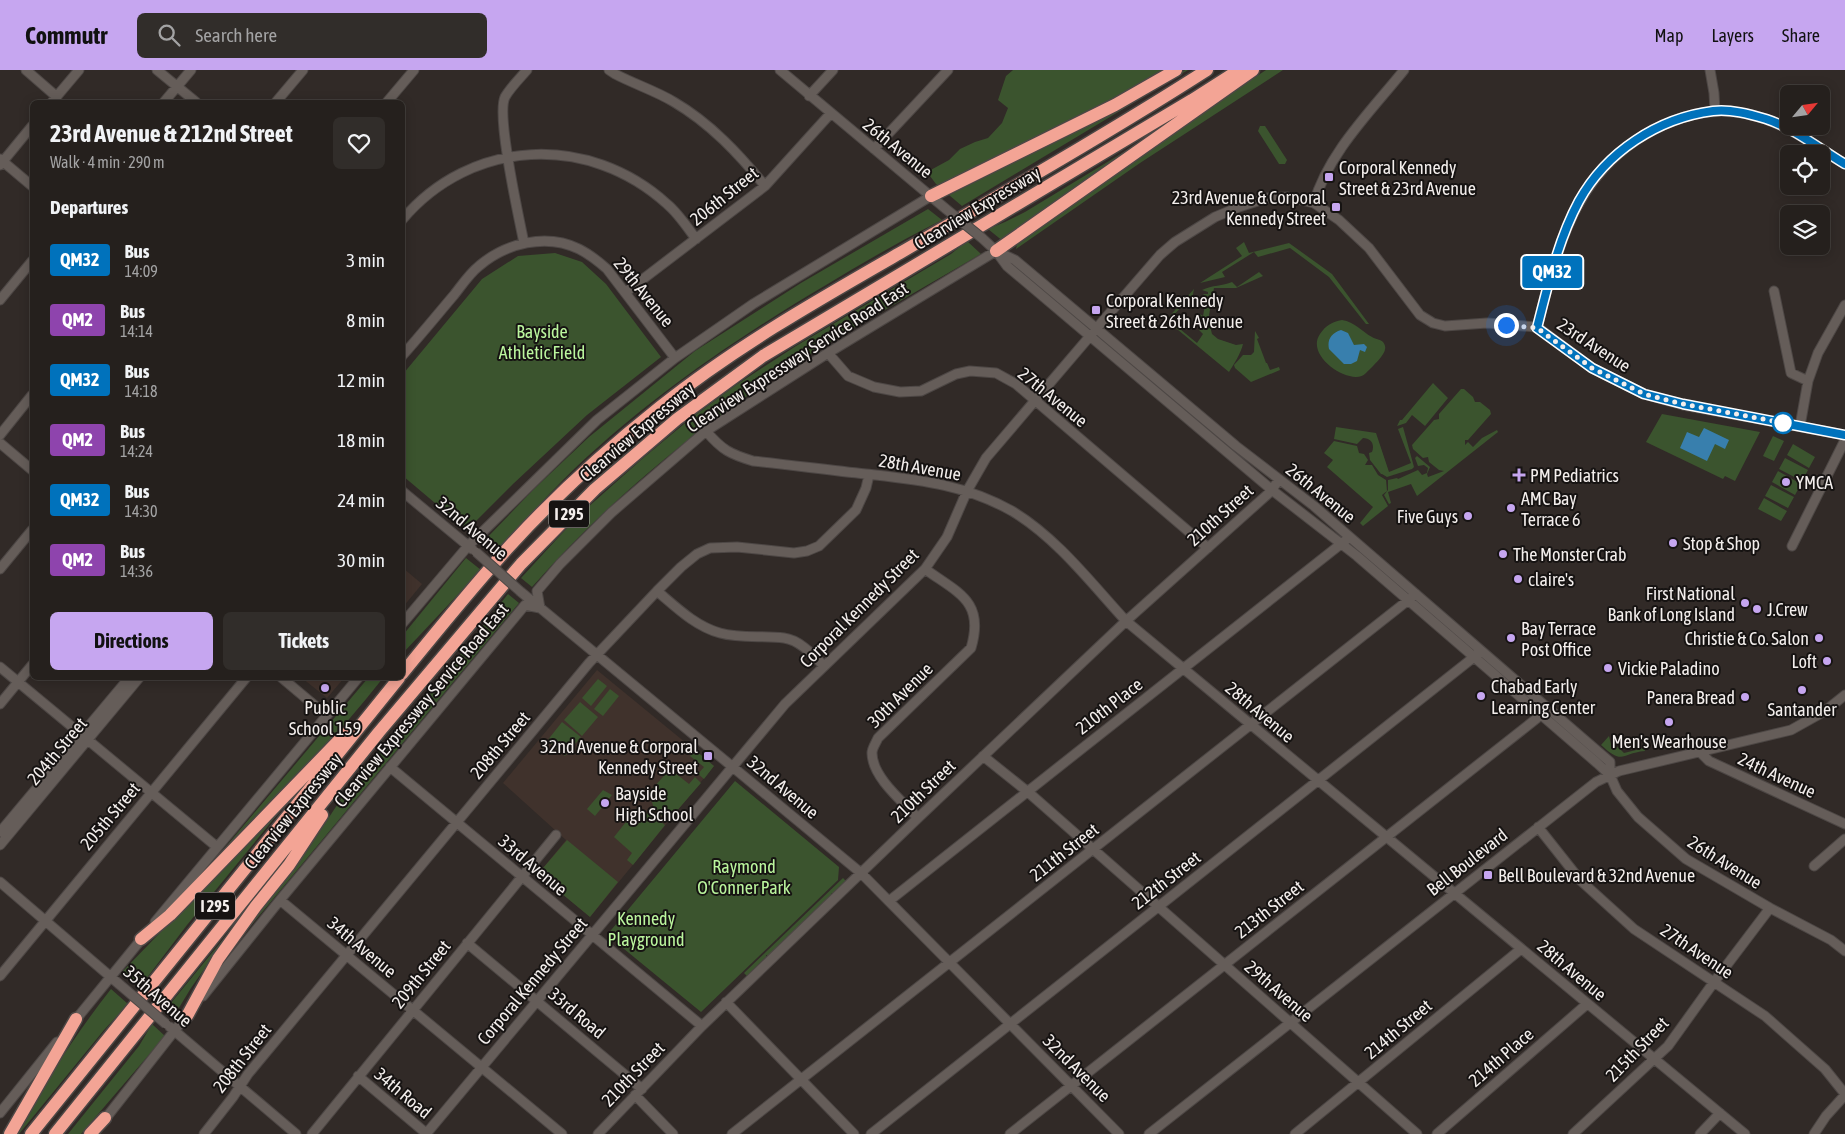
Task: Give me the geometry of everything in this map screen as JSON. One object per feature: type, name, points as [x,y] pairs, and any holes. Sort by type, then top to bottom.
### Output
[{"type":"highway","points":[[931,196],[1115,105],[1176,70]]},
{"type":"highway","name":"Clearview Expressway","points":[[405,671],[507,549],[544,510],[623,438],[684,390],[750,342],[795,314],[1207,70]]},
{"type":"highway","name":"Clearview Expressway","points":[[55,1134],[379,732],[527,557],[595,488],[677,419],[763,356],[1192,100],[1239,70]]},
{"type":"highway","points":[[996,251],[1252,70]]},
{"type":"highway","points":[[141,939],[170,915],[397,680]]},
{"type":"highway","name":"Clearview Expressway","points":[[31,1134],[397,680]]},
{"type":"highway","points":[[187,1016],[218,959],[289,865],[379,732]]},
{"type":"highway","points":[[10,1134],[76,1019]]},
{"type":"highway","points":[[91,1134],[105,1118]]},
{"type":"street","points":[[26,70],[54,100],[79,70]]},
{"type":"street","points":[[157,70],[193,100]]},
{"type":"street","points":[[166,100],[191,70]]},
{"type":"street","points":[[278,100],[303,70]]},
{"type":"street","points":[[389,100],[414,70]]},
{"type":"street","points":[[405,352],[477,267],[502,250],[524,243],[508,158],[502,112],[505,97],[527,70]]},
{"type":"street","points":[[609,70],[675,102],[711,128],[739,154],[765,186]]},
{"type":"street","name":"26th Avenue","points":[[780,70],[982,238],[996,251],[1006,266],[1094,332],[1314,506],[1416,594],[1477,653]]},
{"type":"street","points":[[809,96],[833,70]]},
{"type":"street","points":[[874,149],[948,70]]},
{"type":"street","points":[[1314,203],[1318,187],[1330,163],[1404,70]]},
{"type":"street","points":[[1710,70],[1715,111]]},
{"type":"street","points":[[1537,328],[1554,265],[1568,225],[1579,202],[1600,171],[1632,143],[1652,130],[1690,116],[1715,111],[1740,113],[1768,120],[1845,164]]},
{"type":"street","name":"206th Street","points":[[626,292],[765,186],[831,113]]},
{"type":"street","points":[[30,128],[1,162],[30,184]]},
{"type":"street","points":[[405,217],[423,198],[456,174],[473,166],[530,154],[551,154],[583,158],[600,163],[644,186],[668,205],[696,239]]},
{"type":"street","name":"Clearview Expressway","points":[[405,620],[468,546],[597,420],[675,358],[753,304],[931,196]]},
{"type":"street","name":"Corporal Kennedy Street","points":[[426,1134],[785,704],[925,569],[947,537],[967,491],[986,458],[1160,255],[1175,242],[1215,217],[1239,206],[1267,198],[1288,197],[1314,203]]},
{"type":"street","name":"23rd Avenue","points":[[1314,203],[1339,220],[1369,248],[1420,315],[1433,323],[1445,326],[1487,323],[1537,328],[1592,368],[1644,394],[1683,404],[1845,435]]},
{"type":"street","name":"29th Avenue","points":[[524,243],[545,241],[562,243],[578,248],[593,258],[607,269],[626,292],[675,358]]},
{"type":"street","name":"Clearview Expressway Service Road East","points":[[174,1031],[525,605],[540,608],[537,591],[560,564],[611,513],[706,431],[828,353],[996,251]]},
{"type":"street","points":[[0,300],[30,263]]},
{"type":"street","points":[[1774,291],[1791,373],[1808,381]]},
{"type":"street","points":[[1800,426],[1808,381],[1818,352],[1845,305]]},
{"type":"street","name":"26th Avenue","points":[[1094,332],[1272,490],[1342,544],[1408,601],[1477,653],[1544,710],[1610,775],[1617,792],[1638,817],[1686,859],[1770,908],[1831,940],[1845,951]]},
{"type":"street","name":"27th Avenue","points":[[828,353],[848,376],[874,387],[900,392],[922,391],[956,374],[970,371],[996,373],[1016,384],[1208,548]]},
{"type":"street","points":[[0,434],[30,397]]},
{"type":"street","name":"28th Avenue","points":[[706,431],[716,443],[731,454],[753,461],[914,479],[967,491],[1013,512],[1039,531],[1070,559],[1126,621],[1745,1134]]},
{"type":"street","points":[[1792,546],[1845,440]]},
{"type":"street","points":[[0,443],[30,468]]},
{"type":"street","name":"208th Street","points":[[204,1134],[248,1074],[457,823],[598,655],[657,591],[697,554],[710,548],[737,547],[794,553],[807,551],[819,546],[856,510],[866,488],[868,474]]},
{"type":"street","name":"210th Street","points":[[598,1134],[726,1002],[1126,621],[1272,490],[1279,480]]},
{"type":"street","name":"32nd Avenue","points":[[405,494],[540,608],[861,873],[1119,1134]]},
{"type":"street","points":[[0,569],[30,532]]},
{"type":"street","name":"210th Place","points":[[889,901],[1350,537]]},
{"type":"street","name":"30th Avenue","points":[[918,818],[880,776],[874,764],[872,752],[878,738],[971,648],[976,627],[971,607],[960,594],[925,569]]},
{"type":"street","points":[[657,591],[705,627],[721,634],[786,638],[813,654],[824,666]]},
{"type":"street","name":"211th Street","points":[[732,1134],[1416,594]]},
{"type":"street","name":"212th Street","points":[[870,1134],[1318,782],[1477,653]]},
{"type":"street","points":[[0,667],[217,847]]},
{"type":"street","points":[[0,704],[30,667]]},
{"type":"street","name":"204th Street","points":[[0,845],[85,738],[128,680]]},
{"type":"street","name":"204th Street","points":[[0,832],[137,680]]},
{"type":"street","name":"205th Street","points":[[0,976],[244,680]]},
{"type":"street","points":[[284,680],[326,715]]},
{"type":"street","name":"Clearview Expressway","points":[[0,1112],[356,680]]},
{"type":"street","name":"Bell Boulevard","points":[[1149,1134],[1596,782],[1619,771],[1792,730],[1825,711],[1845,695]]},
{"type":"street","name":"213th Street","points":[[1010,1134],[1536,720],[1544,710]]},
{"type":"street","name":"24th Avenue","points":[[1699,751],[1709,761],[1845,824]]},
{"type":"street","name":"29th Avenue","points":[[983,756],[1028,792],[1417,1134]]},
{"type":"street","name":"33rd Avenue","points":[[390,767],[702,1026]]},
{"type":"street","name":"27th Avenue","points":[[1538,827],[1580,880],[1634,929],[1765,1016],[1824,1069],[1845,1095]]},
{"type":"street","name":"209th Street","points":[[312,1134],[556,836]]},
{"type":"street","points":[[1814,866],[1845,840]]},
{"type":"street","name":"35th Avenue","points":[[0,882],[296,1134]]},
{"type":"street","name":"34th Avenue","points":[[280,900],[562,1134]]},
{"type":"street","name":"215th Street","points":[[1573,1134],[1668,1046],[1770,908]]},
{"type":"street","name":"33rd Road","points":[[467,943],[537,1001],[638,1092],[672,1134]]},
{"type":"street","name":"214th Street","points":[[1295,1134],[1521,949]]},
{"type":"street","points":[[726,1002],[854,1134]]},
{"type":"street","name":"214th Place","points":[[1437,1134],[1587,1004]]},
{"type":"street","points":[[105,1118],[174,1031]]},
{"type":"street","name":"34th Road","points":[[358,1076],[426,1134]]},
{"type":"street","points":[[1814,1134],[1826,1116],[1845,1095]]},
{"type":"street","points":[[1700,1134],[1720,1113]]},
{"type":"shaded area","points":[[405,570],[422,584],[405,605]]},
{"type":"shaded area","name":"Bayside High School","points":[[597,670],[714,766],[590,917],[538,874],[566,840],[503,783]]},
{"type":"shaded area","name":"Public School 159","points":[[304,680],[342,680],[327,698]]},
{"type":"green space","points":[[1013,70],[1169,70],[943,189],[936,184],[927,172],[949,160],[960,149],[988,138],[1002,123],[1008,108],[998,100],[1006,76]]},
{"type":"green space","points":[[1188,70],[962,206],[949,195],[1096,121]]},
{"type":"green space","points":[[1266,70],[1283,70],[1140,163],[1016,249],[1018,241],[1179,128]]},
{"type":"green space","points":[[1175,121],[1004,242],[988,229],[1025,212]]},
{"type":"green space","points":[[1260,126],[1265,126],[1287,160],[1285,164],[1279,164],[1258,131]]},
{"type":"green space","points":[[928,209],[942,220],[840,276],[757,328],[689,374],[593,452],[554,489],[494,555],[481,544],[534,489],[589,437],[695,351],[801,283]]},
{"type":"green space","points":[[967,241],[981,254],[790,367],[729,409],[626,492],[554,562],[532,587],[521,578],[578,516],[690,419],[736,385],[796,346],[951,254]]},
{"type":"green space","points":[[1244,242],[1249,253],[1289,243],[1332,274],[1369,324],[1366,324],[1329,277],[1290,248],[1258,257],[1254,252],[1222,272],[1225,277],[1200,283],[1242,256],[1236,248]]},
{"type":"green space","name":"Bayside Athletic Field","points":[[555,253],[582,262],[606,284],[661,357],[587,415],[467,530],[405,478],[405,372],[482,279],[518,256]]},
{"type":"green space","points":[[1259,272],[1263,276],[1236,288],[1214,288],[1209,315],[1210,323],[1199,320],[1198,313],[1203,316],[1206,300],[1202,296],[1208,294],[1208,292],[1202,290],[1232,282],[1237,287]]},
{"type":"green space","points":[[1194,289],[1191,305],[1187,301],[1169,320],[1197,343],[1203,334],[1199,330],[1199,322],[1210,326],[1212,334],[1218,339],[1236,345],[1243,344],[1229,372],[1166,320]]},
{"type":"green space","points":[[1342,320],[1382,341],[1385,345],[1384,352],[1380,358],[1360,377],[1351,376],[1332,368],[1319,352],[1317,343],[1322,331],[1330,324]]},
{"type":"green space","points":[[1255,331],[1270,370],[1279,367],[1280,370],[1251,382],[1234,365],[1243,355],[1251,355],[1254,352]]},
{"type":"green space","points":[[1433,383],[1448,398],[1425,426],[1412,415],[1406,423],[1397,426],[1400,420]]},
{"type":"green space","points":[[1461,389],[1464,389],[1473,397],[1475,402],[1480,402],[1490,410],[1491,414],[1468,440],[1465,440],[1465,445],[1468,442],[1473,447],[1482,438],[1497,430],[1498,432],[1417,496],[1411,484],[1388,492],[1391,503],[1389,504],[1384,495],[1388,490],[1388,480],[1398,479],[1418,470],[1422,475],[1427,473],[1428,468],[1424,465],[1418,466],[1415,458],[1417,456],[1430,467],[1427,474],[1428,477],[1444,471],[1439,470],[1429,462],[1428,457],[1423,458],[1413,449],[1412,445],[1434,420],[1439,419],[1439,414]]},
{"type":"green space","points":[[1662,414],[1760,432],[1735,481],[1725,476],[1723,479],[1646,442]]},
{"type":"green space","points":[[1336,427],[1376,433],[1389,472],[1411,463],[1398,429],[1403,427],[1414,467],[1387,477],[1381,474],[1370,460],[1369,453],[1372,452],[1373,444],[1370,440],[1363,438],[1357,444],[1334,439]]},
{"type":"green space","points":[[1773,436],[1784,441],[1774,461],[1763,456]]},
{"type":"green space","points":[[1334,441],[1357,446],[1359,453],[1364,454],[1368,460],[1365,465],[1372,465],[1378,475],[1386,480],[1387,491],[1382,495],[1388,506],[1363,526],[1360,523],[1373,507],[1327,467],[1333,460],[1324,453]]},
{"type":"green space","points":[[1793,444],[1815,457],[1809,468],[1787,455]]},
{"type":"green space","points":[[1785,458],[1808,470],[1802,481],[1779,469]]},
{"type":"green space","points":[[1778,471],[1801,484],[1795,495],[1772,482]]},
{"type":"green space","points":[[1771,485],[1794,497],[1788,508],[1765,496]]},
{"type":"green space","points":[[1764,498],[1787,511],[1781,521],[1758,509]]},
{"type":"green space","points":[[466,558],[481,570],[405,651],[405,633]]},
{"type":"green space","points":[[508,594],[519,603],[244,934],[243,932],[307,851],[356,776],[426,698]]},
{"type":"green space","points":[[598,679],[607,686],[591,706],[582,698]]},
{"type":"green space","points":[[366,680],[381,680],[320,752],[207,869]]},
{"type":"green space","points":[[610,689],[619,696],[603,716],[594,709]]},
{"type":"green space","points":[[580,702],[598,717],[582,736],[564,720]]},
{"type":"green space","points":[[562,722],[581,737],[565,756],[547,741]]},
{"type":"green space","points":[[1609,736],[1612,748],[1618,747],[1624,753],[1644,748],[1645,751],[1623,757],[1614,755],[1601,745]]},
{"type":"green space","points":[[695,750],[714,766],[704,779],[698,774],[704,767],[690,756]]},
{"type":"green space","points":[[670,769],[689,784],[695,777],[701,783],[668,821],[654,809],[652,802],[646,796]]},
{"type":"green space","name":"Raymond O'Conner Park","points":[[735,781],[839,867],[838,880],[701,1012],[607,935]]},
{"type":"green space","points":[[603,790],[612,795],[595,816],[587,809]]},
{"type":"green space","points":[[295,793],[187,925],[140,987],[123,971]]},
{"type":"green space","points":[[637,808],[643,814],[650,813],[665,825],[633,865],[627,860],[632,853],[614,837]]},
{"type":"green space","points":[[567,840],[618,882],[590,917],[538,874]]},
{"type":"green space","points":[[843,878],[846,881],[831,893],[768,956],[766,955],[747,976],[744,973]]},
{"type":"green space","points":[[238,921],[191,988],[174,1016],[166,1009]]},
{"type":"green space","points":[[111,989],[128,1004],[104,1030],[19,1134],[15,1134],[60,1060]]},
{"type":"green space","points":[[152,1024],[165,1036],[81,1134],[68,1134],[139,1046]]},
{"type":"water","points":[[1341,330],[1348,333],[1354,345],[1364,344],[1367,347],[1365,352],[1360,350],[1357,361],[1351,364],[1344,364],[1329,349],[1330,337]]},
{"type":"water","points":[[1704,428],[1729,440],[1725,449],[1715,444],[1707,461],[1680,448],[1687,432],[1699,437]]},
{"type":"bus line","name":"QM32","points":[[1845,164],[1779,124],[1748,114],[1715,111],[1674,120],[1652,130],[1632,143],[1600,171],[1579,202],[1568,225],[1554,265],[1537,328],[1592,368],[1644,394],[1683,404],[1845,435]]},
{"type":"place","name":"Corporal Kennedy Street & 23rd Avenue","points":[[1329,177]]},
{"type":"place","name":"23rd Avenue & Corporal Kennedy Street","points":[[1336,207]]},
{"type":"place","name":"Corporal Kennedy Street & 26th Avenue","points":[[1096,310]]},
{"type":"place","name":"PM Pediatrics","points":[[1519,475]]},
{"type":"place","name":"YMCA","points":[[1786,482]]},
{"type":"place","name":"AMC Bay Terrace 6","points":[[1511,508]]},
{"type":"place","name":"Five Guys","points":[[1468,516]]},
{"type":"place","name":"Stop & Shop","points":[[1673,543]]},
{"type":"place","name":"The Monster Crab","points":[[1503,554]]},
{"type":"place","name":"claire's","points":[[1518,579]]},
{"type":"place","name":"First National Bank of Long Island","points":[[1745,603]]},
{"type":"place","name":"J.Crew","points":[[1757,609]]},
{"type":"place","name":"Bay Terrace Post Office","points":[[1511,638]]},
{"type":"place","name":"Christie & Co. Salon","points":[[1819,638]]},
{"type":"place","name":"Loft","points":[[1827,661]]},
{"type":"place","name":"Vickie Paladino","points":[[1608,668]]},
{"type":"place","name":"Public School 159","points":[[325,688]]},
{"type":"place","name":"Santander","points":[[1802,690]]},
{"type":"place","name":"Chabad Early Learning Center","points":[[1481,696]]},
{"type":"place","name":"Panera Bread","points":[[1745,697]]},
{"type":"place","name":"Men's Wearhouse","points":[[1669,722]]},
{"type":"place","name":"32nd Avenue & Corporal Kennedy Street","points":[[708,756]]},
{"type":"place","name":"Bayside High School","points":[[605,803]]},
{"type":"place","name":"Bell Boulevard & 32nd Avenue","points":[[1488,875]]},
{"type":"route","points":[[1506,325],[1537,328],[1592,368],[1644,394],[1683,404],[1789,424],[1783,423]]},
{"type":"park label","name":"Kennedy Playground","points":[[646,928]]}]
